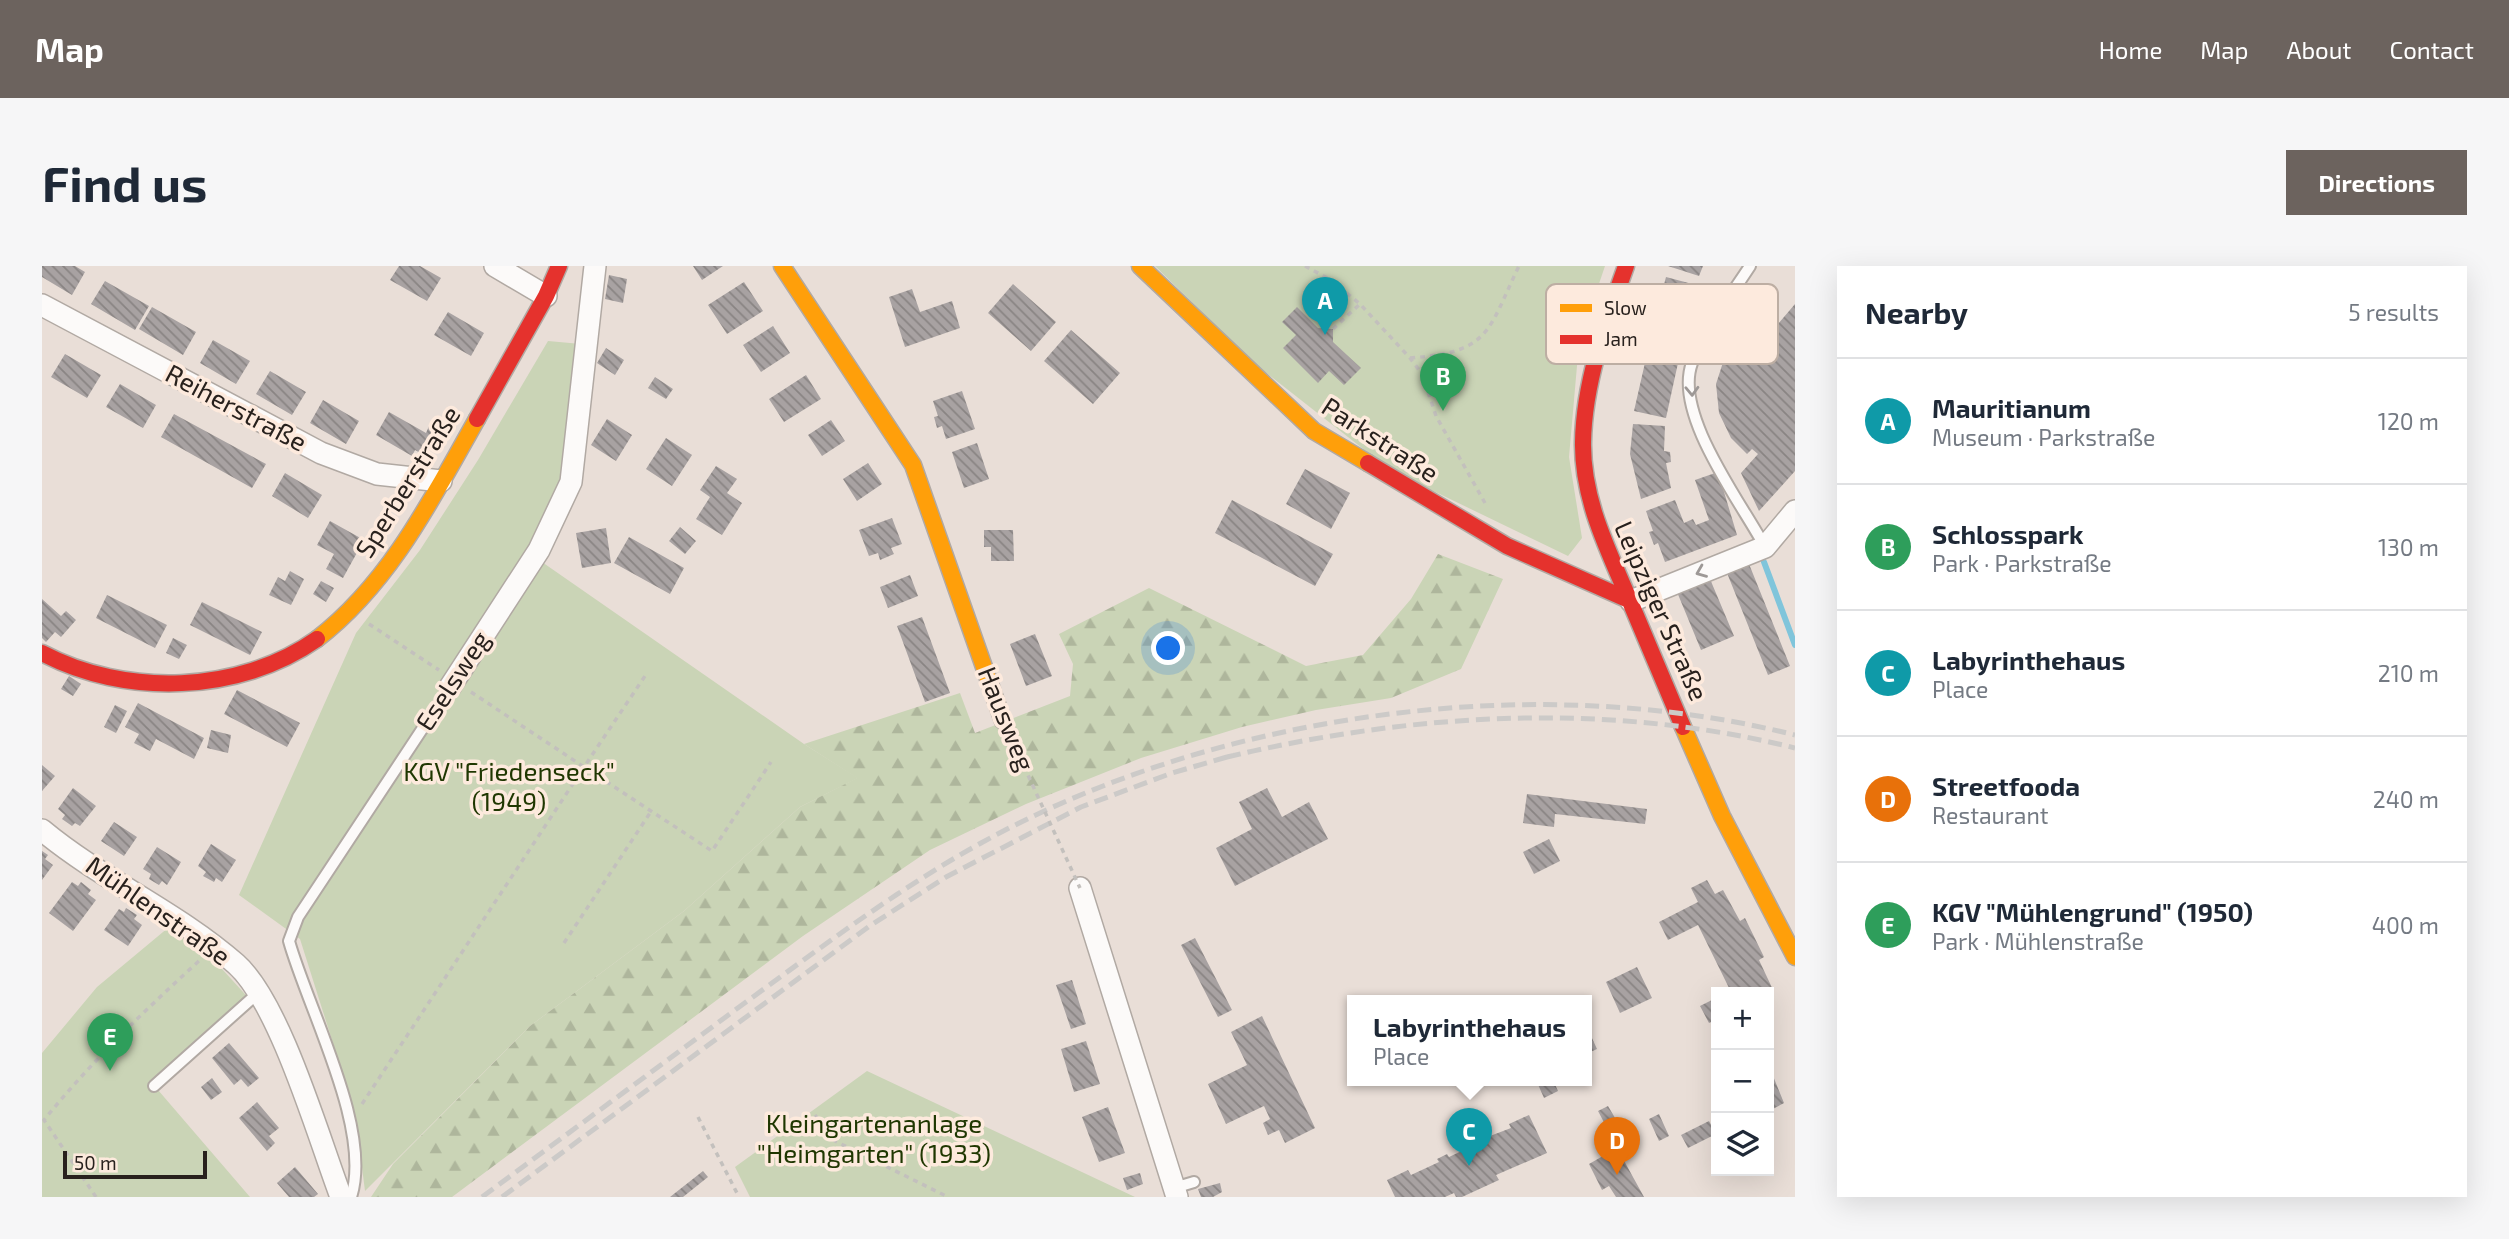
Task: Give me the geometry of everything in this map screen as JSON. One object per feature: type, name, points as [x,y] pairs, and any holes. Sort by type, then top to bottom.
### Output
[{"type":"street","points":[[495,266],[546,296]]},
{"type":"street","name":"Sperberstraße","points":[[42,653],[115,681],[171,684],[225,678],[276,663],[314,641],[350,611],[402,547],[546,296],[559,266]]},
{"type":"street","name":"Eselsweg","points":[[450,687],[539,550],[571,482],[595,266]]},
{"type":"street","name":"Hausweg","points":[[782,266],[913,465],[1003,720]]},
{"type":"street","name":"Parkstraße","points":[[1140,266],[1314,430],[1507,546],[1631,601]]},
{"type":"street","name":"Leipziger Straße","points":[[1619,284],[1626,266]]},
{"type":"street","name":"Reiherstraße","points":[[42,305],[321,453],[377,474],[441,481]]},
{"type":"street","name":"Leipziger Straße","points":[[1597,364],[1583,439],[1587,487],[1595,522],[1722,816],[1795,957]]},
{"type":"street","points":[[1631,601],[1765,547],[1795,511]]},
{"type":"street","name":"Mühlenstraße","points":[[42,830],[237,965],[258,993],[285,1047],[341,1197]]},
{"type":"street","points":[[1080,888],[1182,1189]]},
{"type":"lane","points":[[1738,284],[1750,266]]},
{"type":"lane","points":[[1692,364],[1691,401],[1698,432],[1765,547]]},
{"type":"lane","name":"Eselsweg","points":[[351,1197],[356,1180],[349,1123],[289,941],[298,917],[450,687]]},
{"type":"lane","points":[[154,1086],[258,993]]},
{"type":"path","points":[[1305,266],[1331,280],[1360,304],[1410,358],[1422,374],[1436,416],[1486,505]]},
{"type":"path","points":[[1410,358],[1448,355],[1468,347],[1482,336],[1500,312],[1517,267]]},
{"type":"path","points":[[1333,328],[1360,304]]},
{"type":"path","points":[[349,1123],[647,673]]},
{"type":"path","name":"Hausweg","points":[[1003,720],[1080,888]]},
{"type":"path","points":[[584,767],[712,851],[771,762]]},
{"type":"path","points":[[564,943],[652,810]]},
{"type":"path","points":[[96,1197],[43,1121],[123,1030],[214,948]]},
{"type":"path","points":[[815,1115],[835,1142],[948,1197]]},
{"type":"path","points":[[698,1117],[739,1197]]},
{"type":"green space","points":[[1155,266],[1605,266],[1599,284],[1546,284],[1546,364],[1577,364],[1569,457],[1582,538],[1568,556],[1390,470],[1255,364]]},
{"type":"green space","name":"KGV \"Friedenseck\" (1949)","points":[[548,341],[581,344],[560,489],[529,553],[804,744],[858,778],[800,807],[684,911],[530,1026],[365,1191],[357,1128],[300,939],[239,895],[356,633],[420,550],[478,460]]},
{"type":"green space","points":[[1438,554],[1503,579],[1461,669],[1391,698],[1316,710],[1242,727],[1141,758],[1026,804],[930,850],[803,936],[452,1197],[371,1197],[393,1164],[530,1026],[684,911],[800,807],[857,778],[804,744],[960,693],[975,733],[1070,696],[1073,664],[1059,634],[1149,588],[1306,666],[1363,655],[1411,599]]},
{"type":"green space","points":[[169,927],[212,958],[254,1004],[158,1090],[250,1197],[42,1197],[42,1053],[97,987]]},
{"type":"green space","name":"Kleingartenanlage \"Heimgarten\" (1933)","points":[[867,1071],[1135,1197],[750,1197],[735,1167]]},
{"type":"building","points":[[42,266],[75,266],[85,272],[72,295],[42,277]]},
{"type":"building","points":[[399,266],[420,266],[441,278],[427,301],[390,280]]},
{"type":"building","points":[[693,266],[723,266],[702,280]]},
{"type":"building","points":[[1668,266],[1703,266],[1699,276]]},
{"type":"building","points":[[609,275],[627,279],[623,303],[605,299]]},
{"type":"building","points":[[1666,277],[1692,284],[1664,284]]},
{"type":"building","points":[[105,281],[149,306],[135,330],[91,304]]},
{"type":"building","points":[[744,282],[763,311],[727,334],[708,305]]},
{"type":"building","points":[[1013,284],[1056,322],[1031,351],[988,313]]},
{"type":"building","points":[[912,289],[920,312],[952,301],[960,328],[905,347],[889,297]]},
{"type":"building","points":[[1795,304],[1795,471],[1759,511],[1741,473],[1758,454],[1752,449],[1747,454],[1731,438],[1719,413],[1716,384],[1722,364],[1778,364],[1778,324]]},
{"type":"building","points":[[152,307],[196,332],[183,355],[139,329]]},
{"type":"building","points":[[1297,307],[1318,328],[1333,329],[1333,342],[1361,368],[1344,385],[1329,371],[1318,383],[1283,348],[1296,335],[1282,322]]},
{"type":"building","points":[[448,312],[484,333],[471,356],[434,335]]},
{"type":"building","points":[[773,326],[790,353],[761,372],[743,345]]},
{"type":"building","points":[[1071,330],[1120,373],[1093,404],[1044,361]]},
{"type":"building","points":[[213,340],[250,361],[236,384],[200,363]]},
{"type":"building","points":[[606,348],[624,360],[615,375],[597,363]]},
{"type":"building","points":[[65,354],[101,375],[87,398],[51,377]]},
{"type":"building","points":[[1645,364],[1678,364],[1666,418],[1634,411]]},
{"type":"building","points":[[270,371],[306,392],[292,415],[256,394]]},
{"type":"building","points":[[806,375],[821,399],[784,422],[769,399]]},
{"type":"building","points":[[655,377],[673,389],[666,399],[648,388]]},
{"type":"building","points":[[120,384],[156,405],[143,428],[106,407]]},
{"type":"building","points":[[962,391],[975,429],[946,439],[942,426],[937,428],[934,417],[938,416],[933,401]]},
{"type":"building","points":[[323,400],[359,421],[346,444],[310,423]]},
{"type":"building","points":[[389,412],[426,433],[429,426],[440,432],[426,456],[415,450],[412,456],[376,435]]},
{"type":"building","points":[[174,414],[266,464],[252,488],[161,437]]},
{"type":"building","points":[[607,419],[632,435],[616,461],[591,445]]},
{"type":"building","points":[[831,420],[845,441],[822,456],[808,435]]},
{"type":"building","points":[[1633,424],[1665,426],[1664,451],[1670,452],[1671,462],[1666,463],[1671,488],[1641,499],[1630,454]]},
{"type":"building","points":[[666,438],[692,455],[672,486],[646,469]]},
{"type":"building","points":[[977,443],[989,479],[964,488],[952,452]]},
{"type":"building","points":[[868,463],[882,484],[857,501],[843,479]]},
{"type":"building","points":[[716,466],[737,479],[727,493],[742,503],[722,535],[696,519],[710,497],[700,490]]},
{"type":"building","points":[[1305,469],[1350,493],[1331,529],[1286,504]]},
{"type":"building","points":[[1718,472],[1737,535],[1665,562],[1658,543],[1654,545],[1649,532],[1653,531],[1646,511],[1675,500],[1684,523],[1693,519],[1696,525],[1709,520],[1695,480]]},
{"type":"building","points":[[285,473],[322,495],[308,518],[272,496]]},
{"type":"building","points":[[1232,500],[1333,554],[1315,586],[1215,533]]},
{"type":"building","points":[[892,518],[902,544],[891,548],[894,554],[880,560],[878,553],[869,556],[859,530]]},
{"type":"building","points":[[330,521],[364,540],[343,578],[326,569],[334,554],[317,545]]},
{"type":"building","points":[[680,527],[696,541],[685,554],[669,541]]},
{"type":"building","points":[[606,528],[611,563],[582,568],[576,533]]},
{"type":"building","points":[[984,530],[1013,530],[1014,561],[991,561],[991,547],[984,547]]},
{"type":"building","points":[[629,537],[684,568],[670,594],[614,563]]},
{"type":"building","points":[[1749,564],[1790,666],[1768,675],[1727,573]]},
{"type":"building","points":[[290,571],[304,579],[291,605],[269,595],[278,577],[285,581]]},
{"type":"building","points":[[910,575],[918,596],[888,608],[880,587]]},
{"type":"building","points":[[1710,579],[1734,636],[1701,650],[1677,592]]},
{"type":"building","points":[[321,581],[334,588],[326,602],[313,594]]},
{"type":"building","points":[[107,595],[167,625],[155,648],[96,618]]},
{"type":"building","points":[[42,599],[61,616],[66,611],[76,620],[61,637],[55,632],[46,642],[42,638]]},
{"type":"building","points":[[202,602],[262,632],[250,655],[190,625]]},
{"type":"building","points":[[922,617],[950,693],[925,702],[897,626]]},
{"type":"building","points":[[1035,634],[1052,676],[1026,686],[1010,644]]},
{"type":"building","points":[[173,638],[187,645],[179,659],[166,653]]},
{"type":"building","points":[[69,676],[81,684],[73,696],[61,689]]},
{"type":"building","points":[[237,690],[300,723],[287,747],[224,714]]},
{"type":"building","points":[[138,703],[204,738],[194,759],[156,739],[150,751],[134,743],[139,734],[125,727]]},
{"type":"building","points":[[115,705],[127,711],[116,733],[104,727]]},
{"type":"building","points":[[211,730],[231,735],[228,753],[207,748]]},
{"type":"building","points":[[42,765],[55,776],[42,791]]},
{"type":"building","points":[[73,788],[96,806],[80,826],[75,823],[72,826],[62,819],[65,815],[58,809]]},
{"type":"building","points":[[1267,788],[1282,817],[1309,802],[1328,839],[1235,886],[1216,848],[1252,829],[1239,802]]},
{"type":"building","points":[[1527,794],[1647,809],[1645,824],[1555,814],[1554,827],[1523,823]]},
{"type":"building","points":[[114,822],[137,837],[124,856],[101,841]]},
{"type":"building","points":[[1549,839],[1560,861],[1534,874],[1523,852]]},
{"type":"building","points":[[211,844],[236,860],[222,882],[216,878],[214,882],[203,876],[206,872],[198,866]]},
{"type":"building","points":[[157,847],[181,862],[167,885],[162,881],[159,885],[149,879],[151,874],[143,869]]},
{"type":"building","points":[[42,851],[48,855],[45,859],[53,865],[42,880]]},
{"type":"building","points":[[1707,880],[1715,894],[1723,890],[1740,921],[1745,918],[1764,957],[1759,960],[1772,987],[1729,987],[1698,925],[1668,940],[1659,922],[1698,902],[1691,888]]},
{"type":"building","points":[[72,882],[78,886],[81,882],[91,890],[88,894],[96,900],[73,931],[49,913]]},
{"type":"building","points":[[126,908],[137,915],[134,919],[142,925],[128,946],[104,930],[119,909],[124,912]]},
{"type":"building","points":[[1195,938],[1232,1010],[1218,1017],[1181,945]]},
{"type":"building","points":[[1637,967],[1652,998],[1620,1013],[1606,982]]},
{"type":"building","points":[[1072,980],[1086,1024],[1071,1029],[1056,985]]},
{"type":"building","points":[[1711,1000],[1711,1022],[1709,1023],[1700,1006]]},
{"type":"building","points":[[1262,1016],[1315,1128],[1285,1143],[1279,1130],[1268,1135],[1263,1123],[1270,1119],[1264,1106],[1226,1124],[1208,1084],[1247,1065],[1231,1032]]},
{"type":"building","points":[[1592,1038],[1597,1049],[1592,1051]]},
{"type":"building","points":[[1086,1041],[1100,1084],[1074,1092],[1061,1049]]},
{"type":"building","points":[[229,1043],[259,1078],[248,1087],[241,1079],[234,1085],[212,1058]]},
{"type":"building","points":[[212,1078],[222,1092],[211,1100],[201,1087]]},
{"type":"building","points":[[1774,1078],[1784,1103],[1774,1108]]},
{"type":"building","points":[[1539,1086],[1556,1086],[1558,1091],[1544,1098]]},
{"type":"building","points":[[257,1102],[279,1128],[269,1136],[275,1143],[267,1151],[239,1118]]},
{"type":"building","points":[[1608,1106],[1618,1123],[1607,1128],[1598,1111]]},
{"type":"building","points":[[1108,1107],[1125,1153],[1099,1162],[1082,1117]]},
{"type":"building","points":[[1659,1114],[1669,1136],[1659,1141],[1649,1119]]},
{"type":"building","points":[[1529,1115],[1547,1153],[1496,1175],[1499,1180],[1462,1197],[1456,1197],[1454,1193],[1445,1197],[1395,1197],[1387,1180],[1408,1170],[1411,1175],[1439,1162],[1437,1159],[1447,1154],[1449,1157],[1470,1147],[1469,1144],[1511,1128],[1509,1124]]},
{"type":"building","points":[[1709,1121],[1711,1125],[1711,1136],[1688,1148],[1681,1135]]},
{"type":"building","points":[[1617,1148],[1644,1197],[1616,1197],[1609,1186],[1602,1190],[1589,1164]]},
{"type":"building","points":[[295,1167],[318,1194],[314,1197],[289,1197],[277,1183]]},
{"type":"building","points":[[703,1171],[708,1177],[683,1197],[670,1197]]},
{"type":"building","points":[[1140,1173],[1143,1184],[1127,1190],[1123,1178]]},
{"type":"building","points":[[1220,1183],[1222,1192],[1213,1197],[1201,1197],[1198,1189]]},
{"type":"waterway","points":[[1764,562],[1795,645]]},
{"type":"railway","points":[[482,1197],[804,960],[920,879],[981,843],[1073,798],[1171,762],[1273,734],[1378,716],[1485,706],[1591,706],[1695,715],[1795,735]]},
{"type":"railway","points":[[1227,757],[1368,730],[1510,718],[1653,723],[1724,733],[1795,748]]},
{"type":"railway","points":[[502,1197],[871,925],[946,877],[1081,807],[1172,773],[1234,755]]},
{"type":"traffic: slow","points":[[782,266],[913,465],[1003,721]]},
{"type":"traffic: slow","points":[[1140,266],[1314,431],[1368,463]]},
{"type":"traffic: slow","points":[[317,639],[367,592],[388,565],[426,508],[477,419]]},
{"type":"traffic: slow","points":[[1683,727],[1722,816],[1795,957]]},
{"type":"traffic: jam","points":[[477,419],[546,296],[559,266]]},
{"type":"traffic: jam","points":[[1620,284],[1626,266]]},
{"type":"traffic: jam","points":[[1595,364],[1587,397],[1583,442],[1591,503],[1683,727]]},
{"type":"traffic: jam","points":[[1368,463],[1507,546],[1631,601]]},
{"type":"traffic: jam","points":[[42,653],[74,667],[109,677],[181,683],[218,679],[253,671],[286,657],[317,639]]},
{"type":"place","name":"Mauritianum","points":[[1325,335]]},
{"type":"place","name":"Schlosspark","points":[[1443,411]]},
{"type":"place","name":"KGV \"Mühlengrund\" (1950)","points":[[110,1071]]},
{"type":"place","name":"Labyrinthehaus","points":[[1469,1166]]},
{"type":"place","name":"Streetfooda","points":[[1617,1175]]}]
